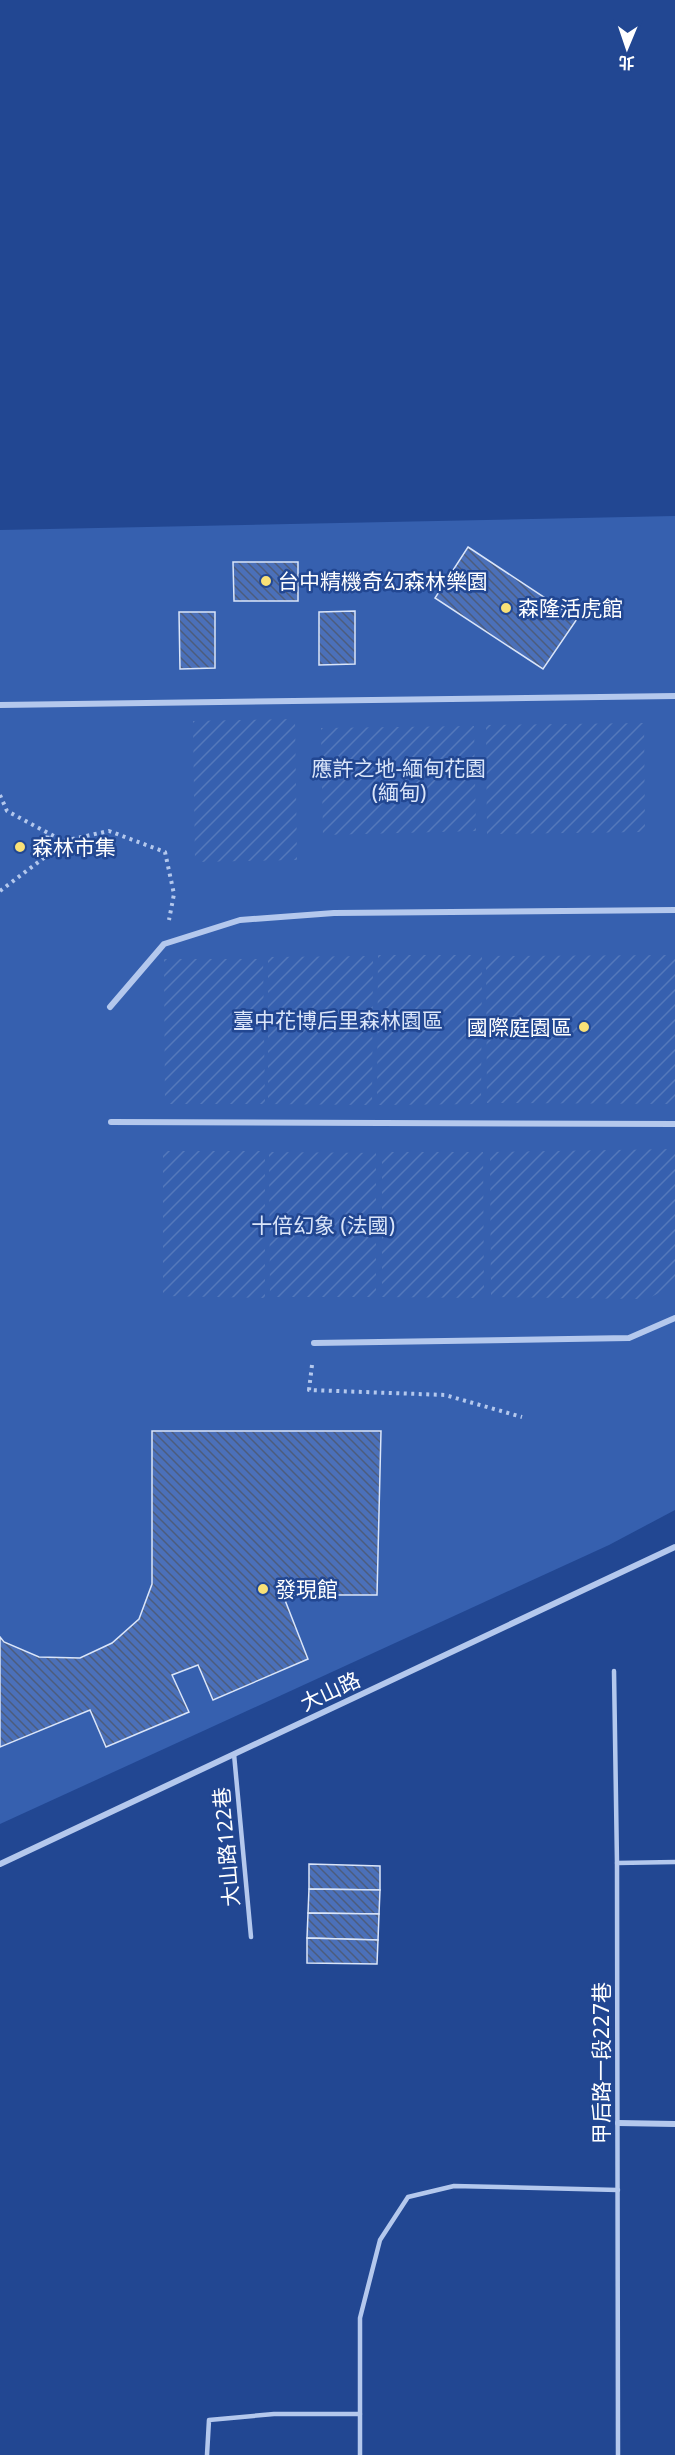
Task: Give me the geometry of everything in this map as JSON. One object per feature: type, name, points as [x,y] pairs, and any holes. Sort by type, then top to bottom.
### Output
[{"type":"street","points":[[0,705],[675,696]]},
{"type":"street","points":[[110,1007],[164,944],[240,920],[334,913],[675,910]]},
{"type":"street","points":[[111,1122],[675,1124]]},
{"type":"street","points":[[314,1343],[629,1338],[675,1317]]},
{"type":"street","name":"大山路","points":[[0,1864],[675,1547]]},
{"type":"street","points":[[618,2123],[675,2124]]},
{"type":"lane","name":"甲后路一段227巷","points":[[614,1671],[617,1863],[618,2455]]},
{"type":"lane","name":"大山路122巷","points":[[234,1754],[251,1937]]},
{"type":"lane","points":[[617,1863],[675,1862]]},
{"type":"lane","points":[[360,2455],[360,2318],[380,2240],[408,2197],[454,2186],[618,2190]]},
{"type":"lane","points":[[207,2455],[209,2420],[274,2414],[360,2414]]},
{"type":"path","points":[[0,795],[7,811],[63,841],[110,831],[165,852],[174,894],[164,944]]},
{"type":"path","points":[[0,891],[45,857],[48,833]]},
{"type":"path","points":[[314,1343],[309,1390],[445,1395],[522,1417]]},
{"type":"green space","name":"臺中花博后里森林園區","points":[[675,516],[675,1510],[609,1545],[0,1824],[0,530]]},
{"type":"green space","points":[[295,719],[297,860],[195,862],[193,721]]},
{"type":"green space","points":[[644,723],[645,832],[487,834],[486,725]]},
{"type":"green space","name":"應許之地-緬甸花園 (緬甸)","points":[[474,726],[476,831],[323,835],[321,728]]},
{"type":"green space","points":[[378,955],[482,955],[481,1104],[377,1105]]},
{"type":"green space","points":[[675,955],[675,1104],[487,1103],[486,956]]},
{"type":"green space","points":[[373,956],[372,1105],[268,1104],[268,957]]},
{"type":"green space","points":[[164,959],[263,959],[265,1104],[165,1104]]},
{"type":"green space","points":[[675,1149],[675,1285],[647,1299],[491,1297],[490,1152]]},
{"type":"green space","points":[[163,1151],[265,1151],[265,1298],[163,1296]]},
{"type":"green space","name":"十倍幻象 (法國)","points":[[269,1152],[376,1153],[376,1297],[270,1297]]},
{"type":"green space","points":[[382,1152],[483,1152],[484,1298],[382,1297]]},
{"type":"building","name":"森隆活虎館","points":[[468,547],[577,619],[543,669],[435,598]]},
{"type":"building","name":"台中精機奇幻森林樂園","points":[[233,562],[298,562],[298,601],[234,601]]},
{"type":"building","name":"台中精機奇幻森林樂園","points":[[355,611],[355,664],[319,665],[319,612]]},
{"type":"building","points":[[179,612],[215,612],[215,668],[180,669]]},
{"type":"building","name":"發現館","points":[[152,1431],[381,1431],[377,1595],[283,1595],[308,1659],[213,1700],[198,1665],[172,1675],[189,1712],[106,1747],[90,1710],[0,1747],[0,1637],[4,1642],[39,1657],[80,1658],[112,1643],[139,1619],[152,1584]]},
{"type":"building","points":[[309,1864],[380,1866],[380,1890],[309,1889]]},
{"type":"building","points":[[309,1889],[380,1890],[379,1914],[308,1913]]},
{"type":"building","points":[[308,1913],[379,1914],[378,1940],[307,1938]]},
{"type":"building","points":[[307,1938],[378,1940],[377,1964],[307,1963]]},
{"type":"place","name":"台中精機奇幻森林樂園","points":[[266,581]]},
{"type":"place","name":"森隆活虎館","points":[[506,608]]},
{"type":"place","name":"森林市集","points":[[20,847]]},
{"type":"place","name":"國際庭園區","points":[[584,1027]]},
{"type":"place","name":"發現館","points":[[263,1589]]}]
